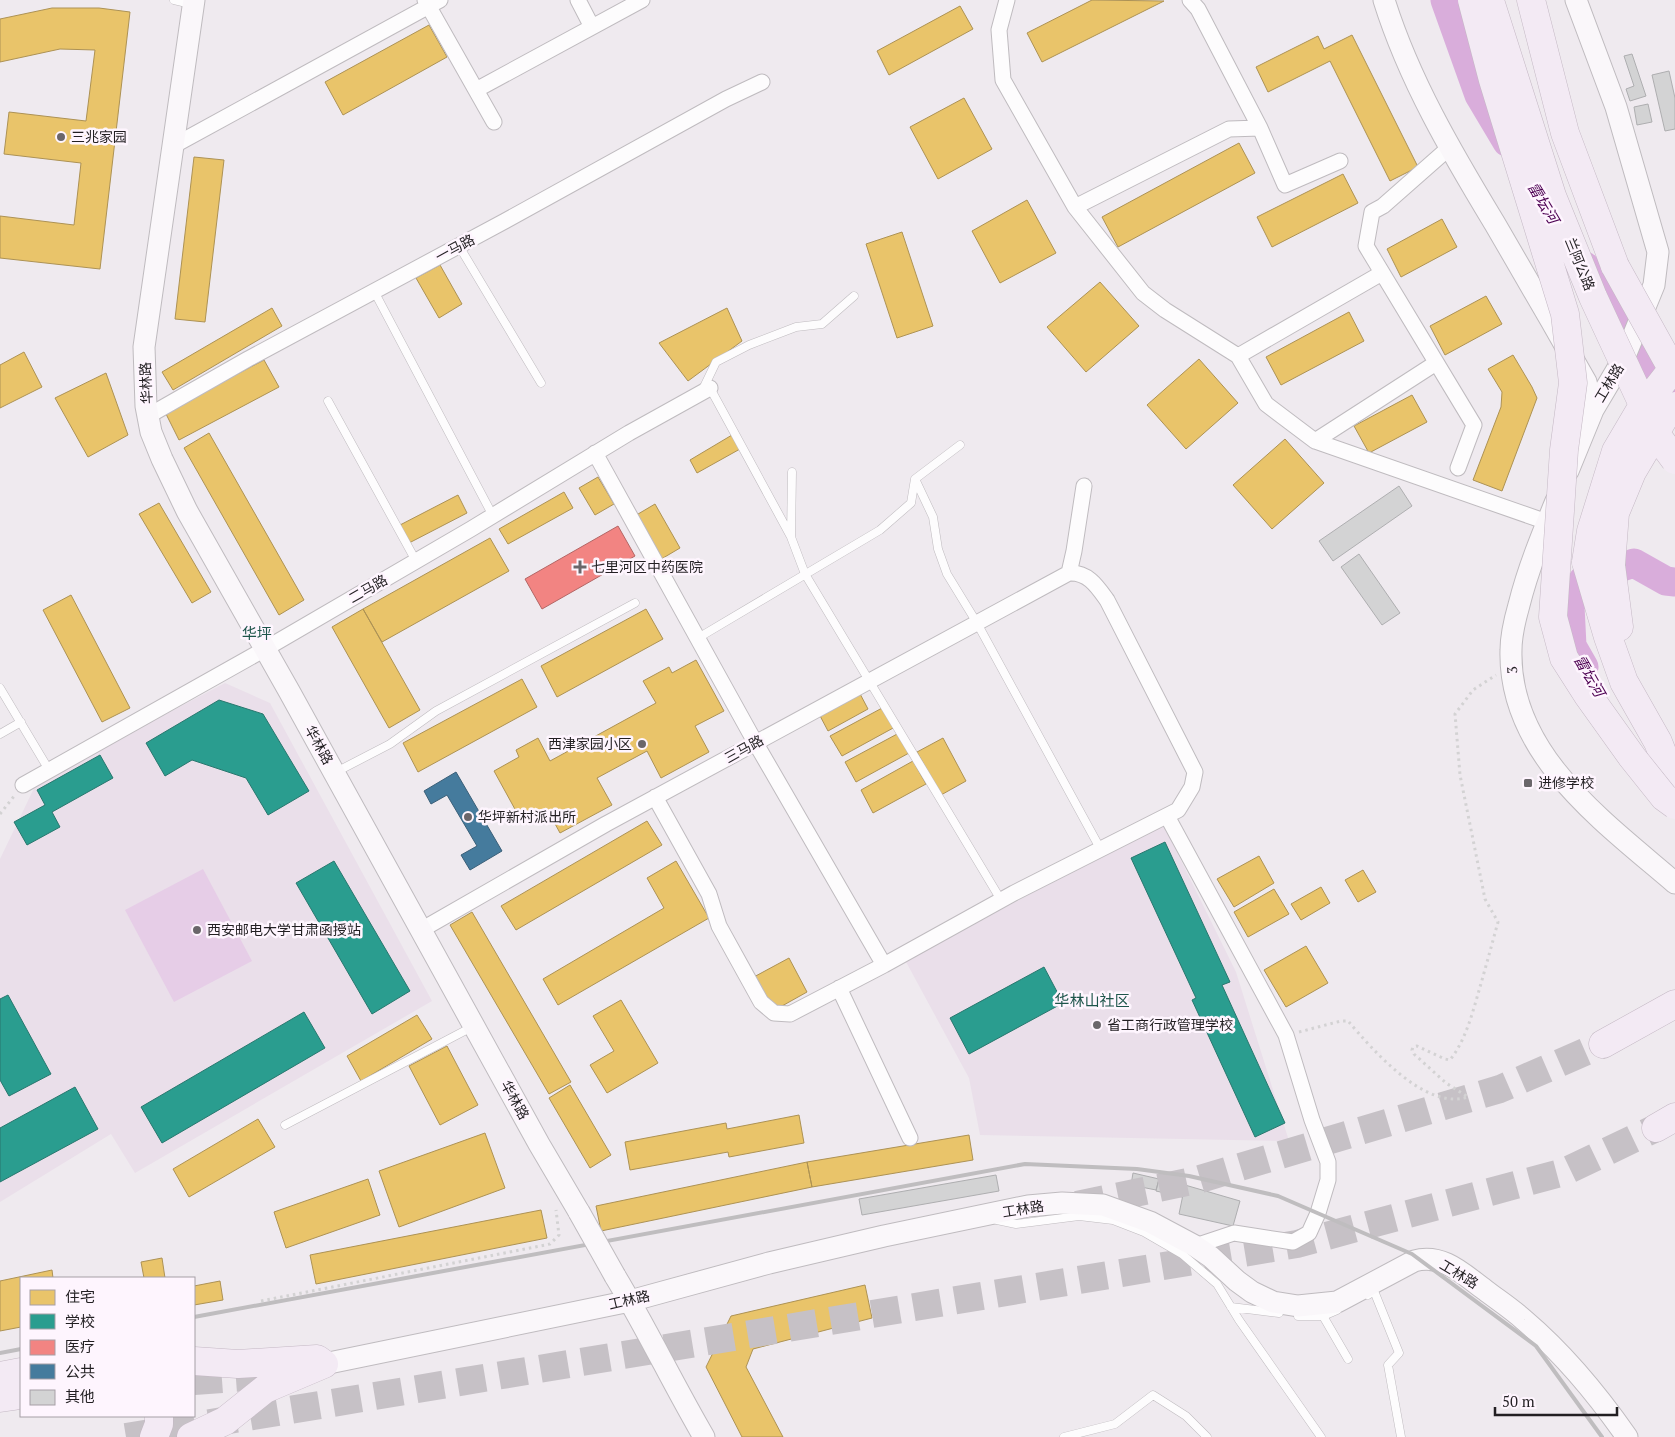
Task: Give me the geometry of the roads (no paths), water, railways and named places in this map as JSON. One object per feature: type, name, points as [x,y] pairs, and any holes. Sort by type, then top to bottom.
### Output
[{"type":"highway","points":[[1472,0],[1493,80],[1565,314],[1574,383],[1564,460],[1553,618],[1564,658],[1587,694],[1632,757],[1664,797],[1675,805]]},
{"type":"highway","name":"兰阿公路","points":[[1490,0],[1552,196],[1593,297],[1658,437],[1675,460]]},
{"type":"highway","points":[[1531,0],[1565,133],[1615,266],[1675,374]]},
{"type":"highway","points":[[1675,366],[1639,412],[1616,451],[1591,531],[1586,562],[1608,637],[1624,682],[1658,742],[1675,785]]},
{"type":"highway","points":[[1675,406],[1668,411],[1629,480],[1616,513],[1611,564],[1618,622],[1639,688],[1675,748]]},
{"type":"highway","points":[[1603,1044],[1675,1004]]},
{"type":"highway","points":[[195,1361],[238,1364],[317,1359],[324,1364]]},
{"type":"highway","points":[[191,1437],[225,1421],[265,1389],[324,1364]]},
{"type":"highway","points":[[154,1437],[159,1424],[159,1417]]},
{"type":"street","points":[[578,0],[592,27]]},
{"type":"street","points":[[476,90],[642,0]]},
{"type":"street","points":[[1007,0],[998,30],[1003,80],[1075,207],[1143,292],[1165,310],[1238,356],[1266,404],[1315,441],[1547,522]]},
{"type":"street","points":[[1190,0],[1198,9],[1260,128],[1285,185],[1340,161]]},
{"type":"street","points":[[1384,0],[1412,73],[1450,147],[1586,382],[1593,410]]},
{"type":"street","name":"工林路","points":[[1576,0],[1616,107],[1658,252],[1654,284],[1640,322],[1626,356],[1593,410]]},
{"type":"street","name":"华林路","points":[[187,1],[173,146],[144,347],[148,416],[151,432],[162,460],[187,511],[474,1026],[630,1301],[704,1437]]},
{"type":"street","points":[[173,146],[431,2],[494,122]]},
{"type":"street","name":"一马路","points":[[148,416],[248,359],[726,98],[762,82]]},
{"type":"street","points":[[1075,207],[1229,129],[1260,128]]},
{"type":"street","points":[[1450,147],[1383,206],[1372,212],[1366,246],[1474,425],[1458,468]]},
{"type":"street","points":[[1238,356],[1382,273]]},
{"type":"street","points":[[1315,441],[1436,363]]},
{"type":"street","name":"二马路","points":[[23,785],[265,649],[493,516],[595,453],[706,391]]},
{"type":"street","name":"3","points":[[1593,410],[1527,575],[1518,609],[1511,648],[1512,679],[1517,701],[1528,728],[1540,750],[1556,771],[1577,797],[1675,883]]},
{"type":"street","points":[[595,453],[755,742],[884,965]]},
{"type":"street","points":[[655,797],[709,894],[719,926],[761,1002],[774,1013],[790,1014],[884,965],[1001,900],[1178,810],[1192,787],[1196,772],[1107,600],[1093,582],[1078,573],[1069,573],[1084,486]]},
{"type":"street","name":"三马路","points":[[421,930],[655,797],[1069,573]]},
{"type":"street","points":[[1167,816],[1286,1035],[1312,1120],[1328,1162],[1328,1180],[1318,1213],[1309,1233],[1294,1242],[1234,1234],[1195,1246]]},
{"type":"street","points":[[839,988],[910,1138]]},
{"type":"street","name":"工林路","points":[[324,1364],[630,1301],[769,1263],[884,1236],[1028,1206],[1062,1203],[1103,1205],[1150,1222],[1195,1246],[1211,1256],[1237,1281],[1252,1292],[1273,1302],[1298,1306],[1338,1302],[1414,1261],[1432,1258],[1445,1262],[1523,1318],[1553,1346],[1582,1378],[1627,1437]]},
{"type":"lane","points":[[458,246],[541,383]]},
{"type":"lane","points":[[374,291],[493,516]]},
{"type":"lane","points":[[854,296],[822,324],[796,327],[748,345],[716,362],[706,391],[791,537],[805,574],[1001,900]]},
{"type":"lane","points":[[328,401],[416,561]]},
{"type":"lane","points":[[698,638],[880,530],[911,503],[915,479],[960,445]]},
{"type":"lane","points":[[791,537],[792,472]]},
{"type":"lane","points":[[915,479],[933,517],[938,549],[947,574],[977,623],[1101,850]]},
{"type":"lane","points":[[334,773],[390,744],[436,711],[635,603]]},
{"type":"lane","points":[[0,688],[49,770]]},
{"type":"lane","points":[[0,734],[21,722]]},
{"type":"lane","points":[[285,1125],[474,1026]]},
{"type":"lane","points":[[981,1216],[1016,1224],[1079,1216],[1113,1220],[1144,1232],[1182,1254],[1217,1284],[1321,1437]]},
{"type":"lane","points":[[1232,1307],[1295,1316],[1323,1316],[1374,1291],[1399,1353],[1388,1365],[1400,1437]]},
{"type":"lane","points":[[1323,1316],[1348,1360]]},
{"type":"lane","points":[[1064,1437],[1115,1424],[1153,1395],[1186,1416],[1207,1437]]},
{"type":"waterway","name":"雷坛河","points":[[1445,0],[1479,95],[1507,142]]},
{"type":"waterway","name":"雷坛河","points":[[1585,266],[1621,315],[1654,370],[1675,385]]},
{"type":"waterway","name":"雷坛河","points":[[1584,667],[1572,646],[1570,606],[1583,580],[1634,563],[1666,581],[1675,582]]},
{"type":"tunnel","points":[[1077,1205],[1197,1180],[1500,1089],[1603,1044]]},
{"type":"tunnel","points":[[126,1437],[1297,1244],[1564,1172],[1656,1128]]},
{"type":"tunnel","points":[[195,1381],[261,1376],[274,1373]]},
{"type":"railway","points":[[195,1317],[1025,1164],[1137,1169],[1189,1176],[1278,1196],[1412,1254],[1536,1346],[1602,1437]]},
{"type":"railway","points":[[0,1353],[20,1349]]},
{"type":"place","name":"三兆家园","points":[[61,137]]},
{"type":"place","name":"七里河区中药医院","points":[[580,567]]},
{"type":"place","name":"西津家园小区","points":[[642,744]]},
{"type":"place","name":"进修学校","points":[[1528,783]]},
{"type":"place","name":"华坪新村派出所","points":[[468,817]]},
{"type":"place","name":"西安邮电大学甘肃函授站","points":[[197,930]]},
{"type":"place","name":"省工商行政管理学校","points":[[1097,1025]]},
{"type":"district","name":"华坪","points":[[257,634]]},
{"type":"district","name":"华林山社区","points":[[1092,1001]]}]
